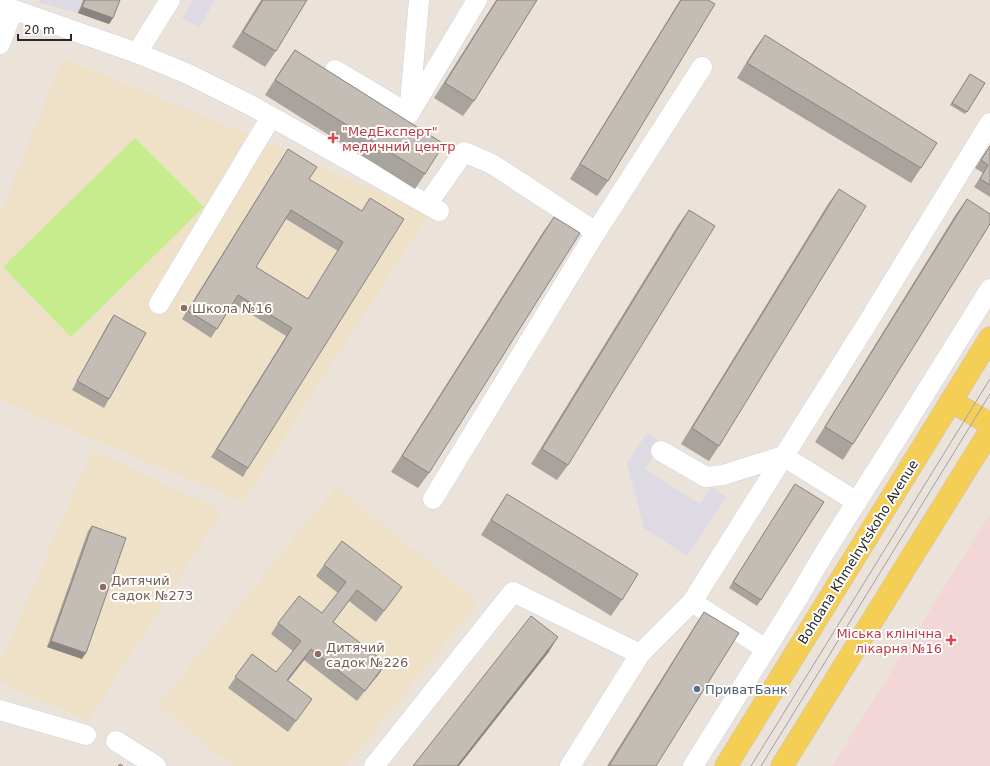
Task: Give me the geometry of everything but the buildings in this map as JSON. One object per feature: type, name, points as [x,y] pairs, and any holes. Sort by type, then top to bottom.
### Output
[{"type":"main road","name":"Bohdana Khmelnytskoho Avenue","points":[[726,766],[990,338]]},
{"type":"main road","points":[[951,401],[990,424]]},
{"type":"main road","points":[[782,766],[990,431]]},
{"type":"street","points":[[137,52],[170,0]]},
{"type":"street","points":[[409,114],[419,0]]},
{"type":"street","points":[[409,114],[478,0]]},
{"type":"street","points":[[0,44],[6,7],[137,52],[188,74],[252,106],[434,207],[464,152],[492,164],[596,232]]},
{"type":"street","points":[[433,499],[596,232],[702,67]]},
{"type":"street","points":[[335,70],[409,114]]},
{"type":"street","points":[[159,304],[270,117]]},
{"type":"street","points":[[570,766],[640,654],[692,602],[865,327],[990,123]]},
{"type":"street","points":[[693,766],[990,288]]},
{"type":"street","points":[[661,451],[706,477],[723,475],[783,456],[857,502]]},
{"type":"street","points":[[374,766],[513,592],[640,654]]},
{"type":"street","points":[[692,602],[766,649]]},
{"type":"street","points":[[0,710],[86,735]]},
{"type":"street","points":[[116,741],[156,766]]},
{"type":"shaded area","points":[[40,0],[83,0],[78,13],[39,3]]},
{"type":"shaded area","points":[[193,0],[215,0],[199,27],[182,18]]},
{"type":"shaded area","name":"Школа №16","points":[[62,58],[258,138],[428,215],[243,502],[0,400],[0,215]]},
{"type":"shaded area","points":[[647,433],[662,443],[645,469],[700,504],[712,487],[726,497],[687,556],[644,528],[627,463]]},
{"type":"shaded area","name":"Дитячий садок №273","points":[[92,450],[223,511],[88,721],[0,682],[0,664]]},
{"type":"shaded area","name":"Дитячий садок №226","points":[[336,486],[478,602],[346,766],[232,766],[158,705]]},
{"type":"shaded area","name":"Міська клінічна лікарня №16","points":[[990,514],[990,766],[832,766]]},
{"type":"green space","points":[[135,138],[204,207],[71,337],[3,267]]},
{"type":"tram line","points":[[751,766],[990,379]]},
{"type":"tram line","points":[[761,766],[990,394]]},
{"type":"place","name":"\"МедЕксперт\" медичний центр","points":[[333,138]]},
{"type":"place","name":"Школа №16","points":[[184,308]]},
{"type":"place","name":"Дитячий садок №273","points":[[103,587]]},
{"type":"place","name":"Міська клінічна лікарня №16","points":[[951,640]]},
{"type":"place","name":"Дитячий садок №226","points":[[318,654]]},
{"type":"place","name":"ПриватБанк","points":[[697,689]]}]
